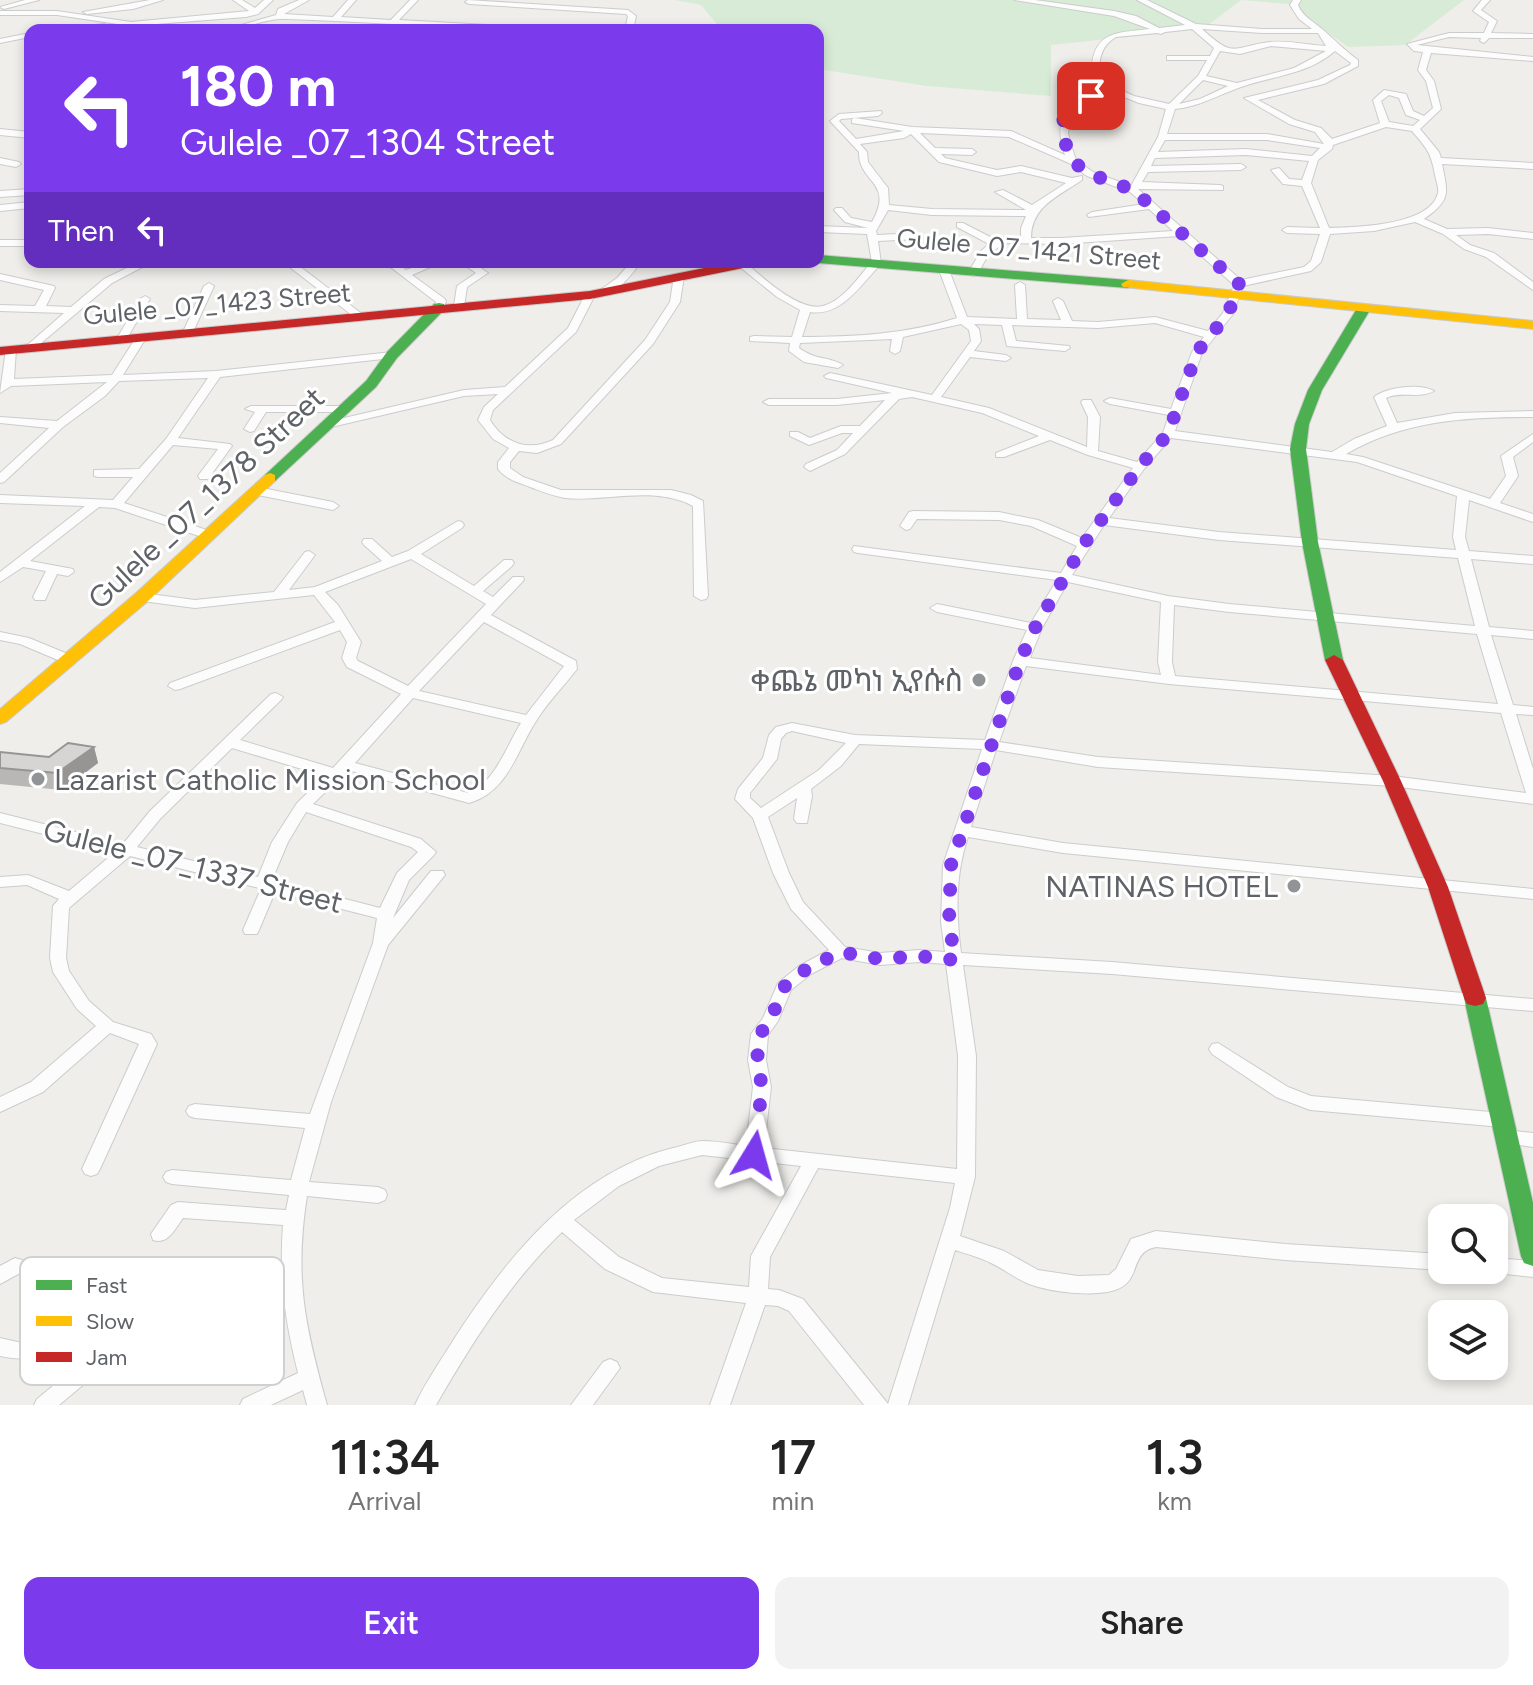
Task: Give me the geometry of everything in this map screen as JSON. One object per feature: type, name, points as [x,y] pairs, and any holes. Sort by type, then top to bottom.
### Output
[{"type":"main road","name":"Gulele _07_1421 Street","points":[[824,259],[973,273],[1237,289],[1363,310],[1533,325]]},
{"type":"main road","points":[[439,307],[596,294],[721,268]]},
{"type":"main road","name":"Gulele _07_1423 Street","points":[[13,349],[439,307]]},
{"type":"main road","name":"Gulele _07_1378 Street","points":[[0,718],[142,597],[257,491],[371,384],[392,355],[439,307]]},
{"type":"main road","points":[[1363,310],[1315,390],[1302,424],[1298,449],[1310,542],[1335,667],[1392,781],[1438,887],[1476,1000],[1533,1256]]},
{"type":"street","points":[[0,9],[35,0]]},
{"type":"street","points":[[62,13],[103,0]]},
{"type":"street","points":[[0,9],[62,13],[133,7],[159,0]]},
{"type":"street","points":[[237,0],[255,12]]},
{"type":"street","points":[[62,13],[131,24],[255,12],[269,0]]},
{"type":"street","points":[[279,16],[281,11],[305,0]]},
{"type":"street","points":[[335,19],[352,0]]},
{"type":"street","points":[[393,22],[414,0]]},
{"type":"street","points":[[1018,0],[1127,15],[1145,20],[1161,32]]},
{"type":"street","points":[[1141,0],[1194,26],[1216,53]]},
{"type":"street","points":[[1250,99],[1321,82],[1354,66],[1355,62],[1330,46],[1321,31],[1297,14],[1294,5],[1297,0]]},
{"type":"street","points":[[1476,56],[1493,18],[1477,11],[1486,0]]},
{"type":"street","points":[[452,24],[470,1],[628,12],[632,16],[630,24]]},
{"type":"street","points":[[0,20],[33,13]]},
{"type":"street","points":[[250,24],[279,16],[432,24]]},
{"type":"street","points":[[1321,31],[1194,26],[1114,35],[1106,38],[1096,56],[1095,81],[1171,107],[1210,98],[1234,87],[1299,69],[1322,58],[1330,46]]},
{"type":"street","points":[[1533,36],[1449,35],[1411,44],[1417,49],[1533,59]]},
{"type":"street","points":[[0,41],[24,36]]},
{"type":"street","points":[[1170,58],[1240,52],[1271,44],[1330,46]]},
{"type":"street","points":[[1415,129],[1437,109],[1430,81],[1422,70],[1428,49]]},
{"type":"street","points":[[1135,188],[1162,137],[1171,107],[1201,77],[1216,53]]},
{"type":"street","points":[[1513,58],[1533,70]]},
{"type":"street","points":[[1201,77],[1234,87],[1292,122],[1318,130],[1330,145]]},
{"type":"street","points":[[1072,161],[1062,124],[1066,114],[1075,105],[1106,87]]},
{"type":"street","points":[[1385,124],[1377,100],[1387,92],[1403,96],[1409,113],[1425,119]]},
{"type":"street","points":[[835,119],[878,113]]},
{"type":"street","points":[[835,119],[912,130],[1020,136],[1072,161],[1090,174],[1135,188],[1220,188]]},
{"type":"street","points":[[752,268],[774,291],[806,308],[826,309],[877,262],[872,231],[885,207],[883,188],[867,167],[863,152],[835,124],[835,119]]},
{"type":"street","points":[[1237,289],[1313,266],[1326,232],[1306,183],[1314,159],[1330,145],[1385,124],[1415,129],[1433,150],[1438,161],[1442,198],[1437,206],[1414,218],[1372,229],[1326,232],[1287,230]]},
{"type":"street","points":[[12,133],[24,127]]},
{"type":"street","points":[[854,142],[904,135],[912,130]]},
{"type":"street","points":[[912,130],[942,160],[1035,183]]},
{"type":"street","points":[[0,132],[24,134]]},
{"type":"street","points":[[1162,137],[1267,137],[1330,145]]},
{"type":"street","points":[[933,151],[972,152]]},
{"type":"street","points":[[1151,155],[1246,152],[1314,159]]},
{"type":"street","points":[[0,161],[16,164]]},
{"type":"street","points":[[1438,161],[1533,166]]},
{"type":"street","points":[[953,176],[966,165]]},
{"type":"street","points":[[1146,169],[1241,167]]},
{"type":"street","points":[[1005,175],[1021,169],[1071,181],[1090,174]]},
{"type":"street","points":[[1276,170],[1286,182],[1306,183]]},
{"type":"street","points":[[885,207],[932,212],[1032,212],[1063,192],[1071,181]]},
{"type":"street","points":[[1135,188],[1237,289]]},
{"type":"street","points":[[0,194],[24,192]]},
{"type":"street","points":[[1000,192],[1032,212]]},
{"type":"street","points":[[0,208],[24,206]]},
{"type":"street","points":[[1092,215],[1151,206]]},
{"type":"street","points":[[839,210],[848,220],[872,231]]},
{"type":"street","points":[[1026,239],[1032,212]]},
{"type":"street","points":[[1414,218],[1446,232],[1467,247],[1490,255],[1533,287]]},
{"type":"street","points":[[960,225],[994,243],[1183,233]]},
{"type":"street","points":[[824,229],[917,236]]},
{"type":"street","points":[[1446,232],[1488,231],[1533,236]]},
{"type":"street","points":[[0,243],[24,243]]},
{"type":"street","points":[[973,273],[978,261],[994,243]]},
{"type":"street","points":[[135,268],[108,281],[72,310],[13,349],[4,387],[216,374],[392,355]]},
{"type":"street","points":[[296,268],[361,317]]},
{"type":"street","points":[[397,268],[441,301],[439,307]]},
{"type":"street","points":[[405,274],[421,268]]},
{"type":"street","points":[[459,306],[462,286],[483,273],[475,268]]},
{"type":"street","points":[[630,268],[621,280],[596,294],[572,330],[488,409],[484,420],[493,434],[516,447],[537,450],[557,442],[649,342],[675,302],[679,276]]},
{"type":"street","points":[[935,398],[976,341],[974,329],[963,320],[944,270]]},
{"type":"street","points":[[0,277],[50,288],[39,309]]},
{"type":"street","points":[[1020,285],[1022,321]]},
{"type":"street","points":[[188,332],[209,286]]},
{"type":"street","points":[[898,1405],[966,1177],[967,1056],[948,891],[951,865],[990,745],[1035,628],[1084,544],[1140,466],[1168,434],[1197,352],[1228,314],[1237,289]]},
{"type":"street","points":[[121,340],[145,299]]},
{"type":"street","points":[[1058,301],[1067,322]]},
{"type":"street","points":[[0,308],[72,310]]},
{"type":"street","points":[[806,308],[793,349],[808,360],[838,365]]},
{"type":"street","points":[[754,339],[798,340],[898,334],[943,327],[963,320],[1119,325],[1155,320],[1209,335]]},
{"type":"street","points":[[1006,321],[1011,344],[1065,348]]},
{"type":"street","points":[[895,351],[898,334]]},
{"type":"street","points":[[0,479],[59,425],[114,381],[141,338]]},
{"type":"street","points":[[967,353],[1006,358]]},
{"type":"street","points":[[116,504],[170,441],[216,374]]},
{"type":"street","points":[[830,376],[917,396]]},
{"type":"street","points":[[327,425],[464,393],[506,390]]},
{"type":"street","points":[[1393,426],[1380,397],[1390,392],[1428,391]]},
{"type":"street","points":[[810,467],[841,452],[896,396]]},
{"type":"street","points":[[769,402],[837,402],[896,396],[935,398],[1016,420],[1092,453],[1140,466]]},
{"type":"street","points":[[1110,401],[1175,413]]},
{"type":"street","points":[[1087,402],[1094,417],[1092,453]]},
{"type":"street","points":[[250,429],[257,409],[344,409]]},
{"type":"street","points":[[1335,455],[1361,438],[1393,426],[1457,415],[1533,414]]},
{"type":"street","points":[[0,420],[59,425]]},
{"type":"street","points":[[794,434],[809,442],[841,429],[864,430]]},
{"type":"street","points":[[1168,434],[1298,449],[1386,466],[1463,496],[1533,518]]},
{"type":"street","points":[[1000,455],[1050,436]]},
{"type":"street","points":[[1492,505],[1512,476],[1507,456],[1533,437]]},
{"type":"street","points":[[170,441],[226,446],[204,476]]},
{"type":"street","points":[[516,447],[504,462],[504,469],[508,474],[543,488],[563,494],[660,494],[691,498],[699,504],[701,596]]},
{"type":"street","points":[[98,473],[143,473]]},
{"type":"street","points":[[257,491],[333,506]]},
{"type":"street","points":[[1463,496],[1458,528],[1483,631],[1533,793]]},
{"type":"street","points":[[0,499],[116,504],[209,535]]},
{"type":"street","points":[[0,578],[94,505]]},
{"type":"street","points":[[906,526],[913,515],[999,516],[1034,523],[1084,544]]},
{"type":"street","points":[[1100,521],[1219,536],[1533,560]]},
{"type":"street","points":[[142,597],[195,604],[317,591],[412,554],[458,525]]},
{"type":"street","points":[[368,542],[391,563]]},
{"type":"street","points":[[858,549],[1064,577],[1168,600],[1324,618],[1533,635]]},
{"type":"street","points":[[412,554],[495,604]]},
{"type":"street","points":[[279,594],[309,555]]},
{"type":"street","points":[[19,562],[68,572]]},
{"type":"street","points":[[474,592],[508,563]]},
{"type":"street","points":[[40,597],[53,569]]},
{"type":"street","points":[[251,930],[268,891],[264,881],[280,842],[302,806],[340,770],[518,580]]},
{"type":"street","points":[[317,591],[333,608],[354,642],[349,662],[410,693],[529,720]]},
{"type":"street","points":[[1168,600],[1165,662],[1169,680]]},
{"type":"street","points":[[937,608],[1035,628]]},
{"type":"street","points":[[229,742],[340,770],[469,798],[477,797],[506,765],[529,720],[570,669],[569,660],[483,616]]},
{"type":"street","points":[[175,686],[343,624]]},
{"type":"street","points":[[0,636],[24,641],[70,660]]},
{"type":"street","points":[[1020,661],[1169,680],[1533,711]]},
{"type":"street","points":[[91,1169],[148,1044],[145,1039],[107,1026],[83,1005],[61,972],[58,958],[61,906],[125,852],[155,815],[276,697]]},
{"type":"street","points":[[840,952],[797,905],[781,873],[760,816],[742,799],[743,792],[770,759],[774,738],[781,730],[792,727],[855,740],[909,739],[990,745],[1098,762],[1392,781],[1533,799]]},
{"type":"street","points":[[760,816],[841,758],[855,740]]},
{"type":"street","points":[[802,819],[803,787]]},
{"type":"street","points":[[302,806],[416,843],[428,852],[403,877],[385,915],[381,943],[317,1122],[299,1187],[290,1268],[302,1352],[317,1405]]},
{"type":"street","name":"Gulele _07_1337 Street","points":[[0,818],[125,852],[264,881],[385,915]]},
{"type":"street","points":[[962,831],[1063,848],[1533,894]]},
{"type":"street","points":[[381,943],[437,875]]},
{"type":"street","points":[[0,882],[28,880],[70,897]]},
{"type":"street","points":[[754,1155],[762,1087],[757,1060],[760,1034],[770,1021],[784,987],[805,970],[840,952],[880,959],[919,956],[1112,968],[1533,1005]]},
{"type":"street","points":[[0,1105],[37,1087],[107,1026]]},
{"type":"street","points":[[1218,1049],[1282,1092],[1310,1103],[1504,1129],[1533,1140]]},
{"type":"street","points":[[195,1111],[317,1122]]},
{"type":"street","points":[[425,1405],[472,1325],[495,1294],[561,1220],[605,1183],[641,1163],[672,1152],[702,1148],[966,1177]]},
{"type":"street","points":[[720,1405],[758,1296],[761,1256],[813,1161]]},
{"type":"street","points":[[172,1177],[378,1195]]},
{"type":"street","points":[[160,1234],[178,1210],[294,1218]]},
{"type":"street","points":[[561,1220],[612,1263],[660,1286],[779,1298],[796,1305],[865,1393],[878,1405]]},
{"type":"street","points":[[949,1240],[997,1257],[1038,1278],[1103,1285],[1115,1282],[1125,1271],[1134,1246],[1141,1240],[1428,1261]]},
{"type":"street","points":[[1508,1267],[1533,1269]]},
{"type":"street","points":[[0,1347],[20,1351]]},
{"type":"street","points":[[581,1405],[610,1368]]},
{"type":"street","points":[[250,1405],[309,1378]]},
{"type":"street","points":[[44,1405],[68,1385]]},
{"type":"green space","points":[[675,0],[1241,0],[1203,29],[1051,45],[1051,96],[927,86],[824,70],[824,24],[717,24],[701,5]]},
{"type":"green space","points":[[1241,0],[1464,0],[1405,45],[1348,47],[1289,4]]},
{"type":"building","points":[[68,743],[94,747],[57,773],[0,768],[0,752],[49,757]]},
{"type":"traffic: fast","points":[[824,259],[1128,284]]},
{"type":"traffic: fast","points":[[270,478],[371,384],[392,355],[439,307]]},
{"type":"traffic: fast","points":[[1334,660],[1310,542],[1298,449],[1302,424],[1315,390],[1363,310]]},
{"type":"traffic: fast","points":[[1475,998],[1533,1256]]},
{"type":"traffic: slow","points":[[1128,284],[1533,325]]},
{"type":"traffic: slow","points":[[0,718],[142,597],[270,478]]},
{"type":"traffic: jam","points":[[0,351],[590,295],[723,268]]},
{"type":"traffic: jam","points":[[1334,660],[1438,887],[1475,998]]},
{"type":"place","name":"ቀጨኔ መካነ ኢየሱስ","points":[[979,680]]},
{"type":"place","name":"Lazarist Catholic Mission School","points":[[38,779]]},
{"type":"place","name":"NATINAS HOTEL","points":[[1294,886]]},
{"type":"route","points":[[754,1155],[762,1087],[757,1045],[784,987],[792,979],[840,952],[880,959],[919,956],[955,960],[949,922],[951,865],[1020,661],[1035,628],[1084,544],[1140,466],[1168,434],[1197,352],[1224,320],[1236,294],[1239,284],[1133,190],[1090,174],[1072,161],[1062,124],[1075,105],[1091,96]]}]
